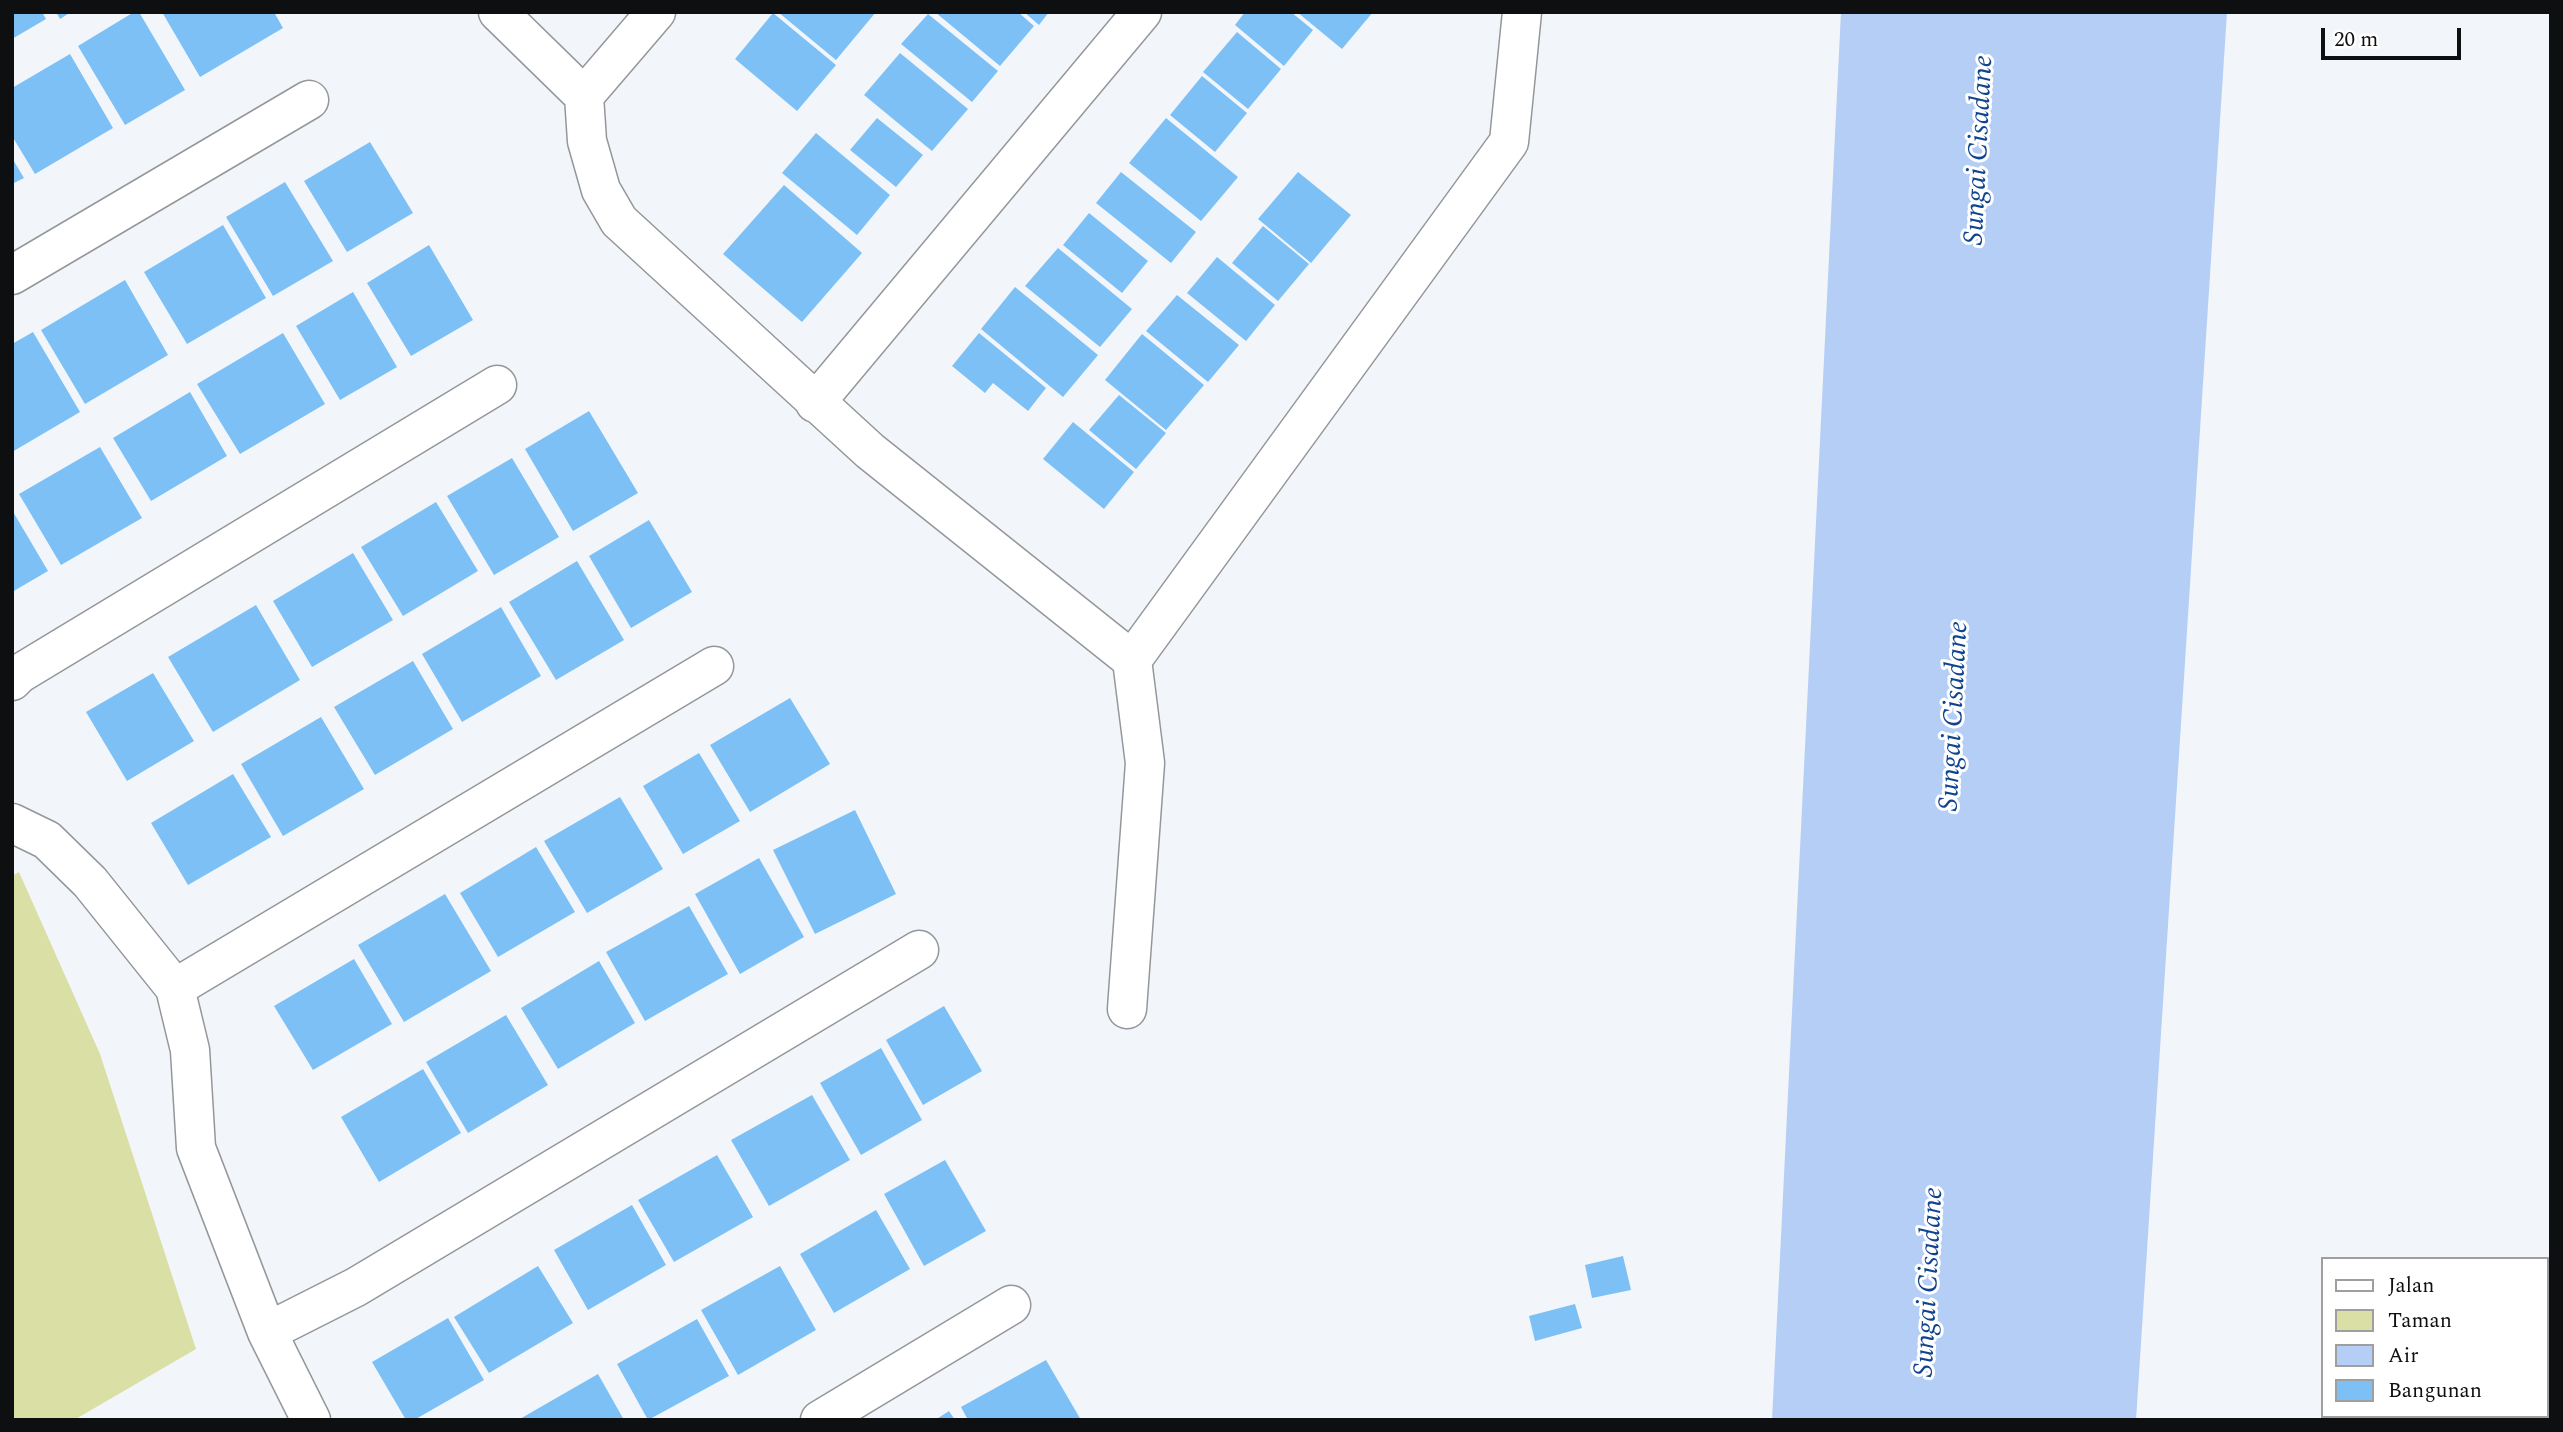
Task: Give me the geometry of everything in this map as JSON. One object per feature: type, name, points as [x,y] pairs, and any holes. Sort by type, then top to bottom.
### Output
[{"type":"street","points":[[498,12],[584,96],[587,141],[601,190],[620,221],[870,451],[1132,660]]},
{"type":"street","points":[[584,96],[656,12]]},
{"type":"street","points":[[815,403],[1142,12]]},
{"type":"street","points":[[1127,1009],[1144,763],[1132,660],[1509,142],[1522,12]]},
{"type":"street","points":[[12,275],[309,100]]},
{"type":"street","points":[[12,681],[19,674],[496,385]]},
{"type":"street","points":[[175,988],[714,666]]},
{"type":"street","points":[[12,823],[47,840],[90,882],[175,988],[190,1050],[196,1148],[267,1332],[311,1420]]},
{"type":"street","points":[[267,1332],[356,1287],[919,950]]},
{"type":"street","points":[[820,1420],[1012,1305]]},
{"type":"green space","points":[[19,872],[100,1054],[196,1349],[74,1420],[12,1420],[12,876]]},
{"type":"water","name":"Sungai Cisadane","points":[[1841,12],[2227,12],[2136,1420],[1772,1420]]},
{"type":"building","points":[[12,12],[42,12],[46,19],[12,39]]},
{"type":"building","points":[[56,12],[71,12],[60,19]]},
{"type":"building","points":[[134,12],[139,12],[185,90],[125,125],[78,46]]},
{"type":"building","points":[[162,12],[274,12],[283,28],[200,77]]},
{"type":"building","points":[[778,12],[876,12],[836,60]]},
{"type":"building","points":[[935,12],[1018,12],[1034,26],[1000,66]]},
{"type":"building","points":[[1024,12],[1049,12],[1039,25]]},
{"type":"building","points":[[1245,12],[1291,12],[1313,30],[1284,66],[1235,25]]},
{"type":"building","points":[[1297,12],[1373,12],[1342,49]]},
{"type":"building","points":[[773,13],[836,65],[797,111],[735,59]]},
{"type":"building","points":[[928,14],[998,71],[972,102],[901,44]]},
{"type":"building","points":[[1237,32],[1281,69],[1248,109],[1203,72]]},
{"type":"building","points":[[900,53],[968,109],[932,151],[864,95]]},
{"type":"building","points":[[70,54],[113,128],[35,174],[12,136],[12,88]]},
{"type":"building","points":[[1202,76],[1247,113],[1215,152],[1170,115]]},
{"type":"building","points":[[877,118],[923,155],[896,187],[850,150]]},
{"type":"building","points":[[1166,118],[1238,177],[1201,221],[1129,163]]},
{"type":"building","points":[[816,133],[890,195],[857,235],[782,173]]},
{"type":"building","points":[[370,142],[413,213],[347,252],[304,181]]},
{"type":"building","points":[[12,158],[24,178],[12,184]]},
{"type":"building","points":[[1121,172],[1196,232],[1171,263],[1096,203]]},
{"type":"building","points":[[1298,172],[1351,215],[1311,263],[1258,219]]},
{"type":"building","points":[[285,182],[333,261],[273,296],[226,217]]},
{"type":"building","points":[[784,185],[862,253],[802,322],[723,254]]},
{"type":"building","points":[[1089,213],[1148,261],[1122,293],[1063,245]]},
{"type":"building","points":[[223,225],[266,298],[187,344],[144,272]]},
{"type":"building","points":[[1263,226],[1309,264],[1278,301],[1232,263]]},
{"type":"building","points":[[429,245],[473,320],[411,356],[367,283]]},
{"type":"building","points":[[1058,248],[1132,309],[1100,347],[1025,286]]},
{"type":"building","points":[[1217,257],[1275,305],[1246,341],[1187,293]]},
{"type":"building","points":[[125,280],[168,355],[85,404],[41,330]]},
{"type":"building","points":[[1015,287],[1098,355],[1063,397],[981,329]]},
{"type":"building","points":[[353,292],[397,367],[340,400],[296,326]]},
{"type":"building","points":[[1177,295],[1239,345],[1208,382],[1146,331]]},
{"type":"building","points":[[33,332],[80,412],[12,452],[12,344]]},
{"type":"building","points":[[283,333],[325,404],[240,454],[197,384]]},
{"type":"building","points":[[979,333],[1046,388],[1028,411],[993,383],[985,393],[952,366]]},
{"type":"building","points":[[1142,334],[1204,385],[1166,430],[1105,380]]},
{"type":"building","points":[[190,392],[227,456],[151,501],[113,438]]},
{"type":"building","points":[[1119,395],[1166,433],[1136,469],[1089,430]]},
{"type":"building","points":[[589,411],[638,493],[573,531],[525,449]]},
{"type":"building","points":[[1073,422],[1134,472],[1104,509],[1043,459]]},
{"type":"building","points":[[100,447],[142,518],[61,565],[19,494]]},
{"type":"building","points":[[512,458],[559,537],[494,575],[447,496]]},
{"type":"building","points":[[436,502],[478,571],[403,616],[361,547]]},
{"type":"building","points":[[12,510],[48,571],[12,592]]},
{"type":"building","points":[[649,520],[692,592],[631,628],[589,556]]},
{"type":"building","points":[[353,553],[393,620],[312,667],[273,601]]},
{"type":"building","points":[[577,561],[624,640],[556,680],[509,602]]},
{"type":"building","points":[[256,605],[300,680],[213,732],[168,657]]},
{"type":"building","points":[[501,607],[541,676],[462,722],[422,654]]},
{"type":"building","points":[[413,661],[453,729],[375,775],[334,707]]},
{"type":"building","points":[[153,673],[194,741],[127,781],[86,712]]},
{"type":"building","points":[[790,698],[830,764],[750,812],[710,745]]},
{"type":"building","points":[[321,717],[364,789],[283,836],[241,764]]},
{"type":"building","points":[[699,753],[740,821],[683,854],[643,786]]},
{"type":"building","points":[[233,774],[271,837],[188,885],[151,823]]},
{"type":"building","points":[[620,797],[663,869],[587,913],[544,841]]},
{"type":"building","points":[[855,810],[896,894],[815,934],[773,850]]},
{"type":"building","points":[[536,847],[575,912],[498,957],[460,893]]},
{"type":"building","points":[[759,858],[804,937],[740,974],[695,894]]},
{"type":"building","points":[[445,894],[491,971],[404,1022],[358,945]]},
{"type":"building","points":[[689,906],[728,974],[645,1021],[606,952]]},
{"type":"building","points":[[354,959],[392,1024],[313,1070],[274,1006]]},
{"type":"building","points":[[599,961],[635,1023],[558,1069],[521,1008]]},
{"type":"building","points":[[944,1006],[982,1071],[923,1105],[886,1040]]},
{"type":"building","points":[[506,1015],[548,1085],[468,1133],[426,1062]]},
{"type":"building","points":[[881,1048],[922,1120],[861,1155],[820,1083]]},
{"type":"building","points":[[423,1069],[461,1133],[379,1182],[341,1117]]},
{"type":"building","points":[[812,1095],[850,1160],[769,1206],[731,1140]]},
{"type":"building","points":[[717,1155],[753,1217],[674,1262],[638,1200]]},
{"type":"building","points":[[945,1160],[986,1231],[924,1266],[884,1194]]},
{"type":"building","points":[[632,1205],[666,1265],[588,1310],[554,1250]]},
{"type":"building","points":[[876,1210],[910,1269],[834,1313],[800,1254]]},
{"type":"building","points":[[1623,1256],[1631,1290],[1592,1298],[1585,1265]]},
{"type":"building","points":[[538,1266],[573,1323],[489,1373],[454,1317]]},
{"type":"building","points":[[780,1266],[816,1330],[738,1375],[701,1310]]},
{"type":"building","points":[[1575,1304],[1582,1328],[1535,1341],[1529,1316]]},
{"type":"building","points":[[448,1318],[484,1380],[414,1420],[406,1420],[372,1362]]},
{"type":"building","points":[[697,1319],[729,1376],[648,1420],[617,1364]]},
{"type":"building","points":[[1046,1360],[1081,1420],[968,1420],[961,1407]]},
{"type":"building","points":[[598,1374],[624,1420],[518,1420]]},
{"type":"building","points":[[949,1411],[955,1420],[935,1420]]}]
